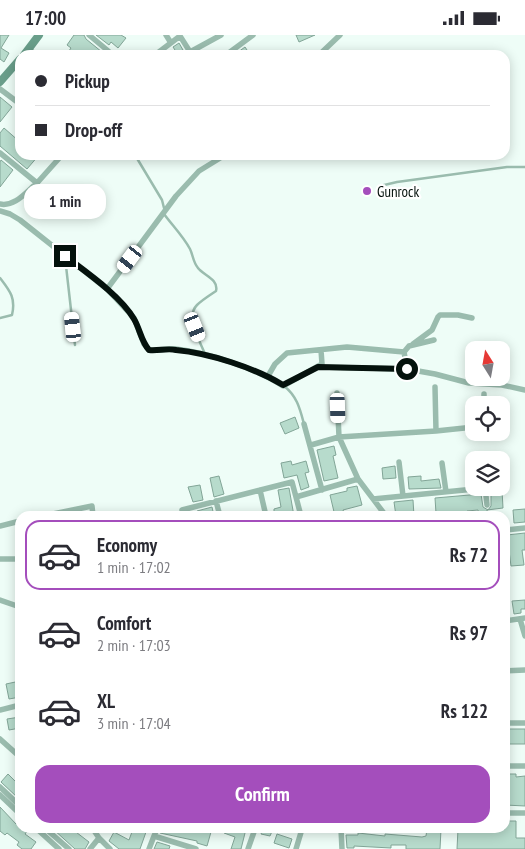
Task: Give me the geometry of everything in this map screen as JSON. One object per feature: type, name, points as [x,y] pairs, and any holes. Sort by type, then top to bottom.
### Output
[{"type":"main road","points":[[28,50],[40,35]]},
{"type":"main road","points":[[0,82],[15,65]]},
{"type":"street","points":[[89,35],[107,50]]},
{"type":"street","points":[[166,35],[171,43]]},
{"type":"street","points":[[162,50],[181,35],[189,50]]},
{"type":"street","points":[[196,50],[221,35]]},
{"type":"street","points":[[232,50],[252,35]]},
{"type":"street","points":[[324,50],[340,35]]},
{"type":"street","points":[[0,89],[15,101]]},
{"type":"street","points":[[0,153],[37,183]]},
{"type":"street","points":[[0,204],[8,205],[13,203],[37,183],[58,160]]},
{"type":"street","points":[[107,289],[176,196],[199,171],[217,160]]},
{"type":"street","points":[[0,211],[20,220],[107,289],[134,318],[144,344],[149,350],[174,349],[206,356],[268,376],[283,385],[322,364],[321,350]]},
{"type":"street","points":[[407,369],[404,352],[409,346],[432,330],[440,315],[458,315],[472,318]]},
{"type":"street","points":[[409,346],[434,340]]},
{"type":"street","points":[[268,376],[275,363],[287,353],[347,347],[404,352]]},
{"type":"street","points":[[318,367],[407,369],[470,383],[502,385],[525,390]]},
{"type":"street","points":[[435,387],[436,431]]},
{"type":"street","points":[[338,393],[339,437],[358,479],[382,511]]},
{"type":"street","points":[[304,423],[322,490]]},
{"type":"street","points":[[311,445],[339,437],[465,428]]},
{"type":"street","points":[[399,462],[403,496]]},
{"type":"street","points":[[442,463],[446,492]]},
{"type":"street","points":[[296,497],[358,479]]},
{"type":"street","points":[[182,511],[292,482],[299,511]]},
{"type":"street","points":[[260,490],[265,511]]},
{"type":"street","points":[[373,499],[465,490]]},
{"type":"street","points":[[485,496],[486,505]]},
{"type":"street","points":[[216,501],[219,511]]},
{"type":"street","points":[[68,511],[92,506],[92,511]]},
{"type":"street","points":[[0,526],[15,522]]},
{"type":"street","points":[[510,530],[525,528]]},
{"type":"street","points":[[0,559],[15,559]]},
{"type":"street","points":[[0,600],[15,605]]},
{"type":"street","points":[[510,620],[523,618],[525,636]]},
{"type":"street","points":[[510,671],[525,670]]},
{"type":"street","points":[[0,709],[15,706]]},
{"type":"street","points":[[510,723],[525,723]]},
{"type":"street","points":[[0,739],[15,752]]},
{"type":"street","points":[[510,765],[525,766]]},
{"type":"street","points":[[0,787],[15,801]]},
{"type":"street","points":[[0,795],[15,809]]},
{"type":"street","points":[[510,813],[525,813]]},
{"type":"street","points":[[41,833],[59,849]]},
{"type":"street","points":[[51,833],[69,849]]},
{"type":"street","points":[[95,833],[98,839],[110,849]]},
{"type":"street","points":[[149,849],[155,833]]},
{"type":"street","points":[[248,849],[253,833]]},
{"type":"street","points":[[296,849],[301,833]]},
{"type":"street","points":[[341,833],[342,849]]},
{"type":"street","points":[[154,836],[196,849]]},
{"type":"street","points":[[90,849],[98,839]]},
{"type":"lane","points":[[138,160],[162,200],[164,214],[189,248],[198,268],[216,283],[216,291],[196,306],[193,312],[193,320],[206,356]]},
{"type":"lane","points":[[380,185],[507,167],[525,167]]},
{"type":"lane","points":[[65,256],[75,345]]},
{"type":"lane","points":[[0,278],[11,294],[14,303],[12,315],[0,318]]},
{"type":"lane","points":[[283,385],[291,391],[298,402],[304,423]]},
{"type":"building","points":[[0,35],[9,35],[1,48],[9,53],[4,62],[0,59]]},
{"type":"building","points":[[74,35],[84,35],[100,50],[70,50],[71,48],[67,45]]},
{"type":"building","points":[[96,35],[121,35],[126,38],[118,48],[111,42],[109,45]]},
{"type":"building","points":[[296,35],[315,35],[299,42]]},
{"type":"building","points":[[179,43],[183,50],[175,50],[173,47]]},
{"type":"building","points":[[0,97],[12,107],[0,122]]},
{"type":"building","points":[[4,128],[15,138],[15,159],[0,146],[0,133]]},
{"type":"building","points":[[1,160],[13,170],[0,187],[0,162]]},
{"type":"building","points":[[16,160],[35,160],[27,169]]},
{"type":"building","points":[[295,417],[299,428],[285,434],[280,423]]},
{"type":"building","points":[[334,446],[336,455],[333,456],[338,478],[324,481],[317,450]]},
{"type":"building","points":[[291,461],[292,465],[306,461],[309,472],[305,473],[309,487],[301,490],[297,475],[284,478],[281,463]]},
{"type":"building","points":[[395,466],[396,478],[383,479],[382,468]]},
{"type":"building","points":[[219,476],[224,494],[214,497],[210,478]]},
{"type":"building","points":[[421,476],[421,481],[439,479],[441,488],[409,489],[408,477]]},
{"type":"building","points":[[200,485],[203,500],[193,502],[188,487]]},
{"type":"building","points":[[357,486],[362,505],[343,511],[334,511],[330,495],[347,491],[347,488]]},
{"type":"building","points":[[289,488],[293,511],[274,511],[274,509],[281,507],[278,490]]},
{"type":"building","points":[[481,496],[483,507],[487,511],[436,511],[435,498]]},
{"type":"building","points":[[491,496],[502,496],[503,508],[488,510],[491,506]]},
{"type":"building","points":[[413,500],[414,511],[395,511],[394,502]]},
{"type":"building","points":[[212,507],[213,511],[197,511]]},
{"type":"building","points":[[525,509],[525,522],[514,523],[513,510]]},
{"type":"building","points":[[525,533],[525,550],[522,550],[524,565],[511,566],[510,535]]},
{"type":"building","points":[[525,600],[525,609],[521,609],[521,613],[514,614],[512,601]]},
{"type":"building","points":[[15,682],[15,698],[9,699],[6,684]]},
{"type":"building","points":[[15,718],[15,729],[9,730],[7,719]]},
{"type":"building","points":[[510,729],[525,729],[525,744],[510,744]]},
{"type":"building","points":[[8,774],[15,781],[15,795],[1,782]]},
{"type":"building","points":[[510,774],[516,774],[516,777],[525,776],[525,806],[510,805]]},
{"type":"building","points":[[0,807],[15,823],[15,833],[26,833],[36,842],[31,849],[22,849],[17,845],[19,842],[7,833],[5,835],[0,831]]},
{"type":"building","points":[[510,821],[516,821],[516,838],[525,838],[525,849],[457,849],[458,833],[510,833]]},
{"type":"building","points":[[57,833],[77,833],[89,842],[85,849],[75,849]]},
{"type":"building","points":[[113,833],[129,840],[132,833],[146,833],[140,849],[119,849],[109,841]]},
{"type":"building","points":[[160,833],[211,833],[207,846],[197,843],[197,841]]},
{"type":"building","points":[[224,833],[245,833],[241,849],[231,849],[235,837]]},
{"type":"building","points":[[261,833],[271,833],[270,836]]},
{"type":"building","points":[[358,833],[385,836],[385,834],[426,836],[426,833],[441,833],[440,849],[406,849],[406,845],[391,845],[391,848],[354,846],[354,848],[347,848],[346,835],[358,835]]},
{"type":"building","points":[[277,834],[292,839],[289,848],[274,843]]},
{"type":"building","points":[[157,842],[170,846],[169,849],[154,849]]},
{"type":"place","name":"Gunrock","points":[[367,191]]},
{"type":"route","points":[[65,256],[107,289],[134,318],[144,344],[149,350],[174,349],[196,353],[250,369],[268,376],[283,385],[318,367],[407,369]]}]
